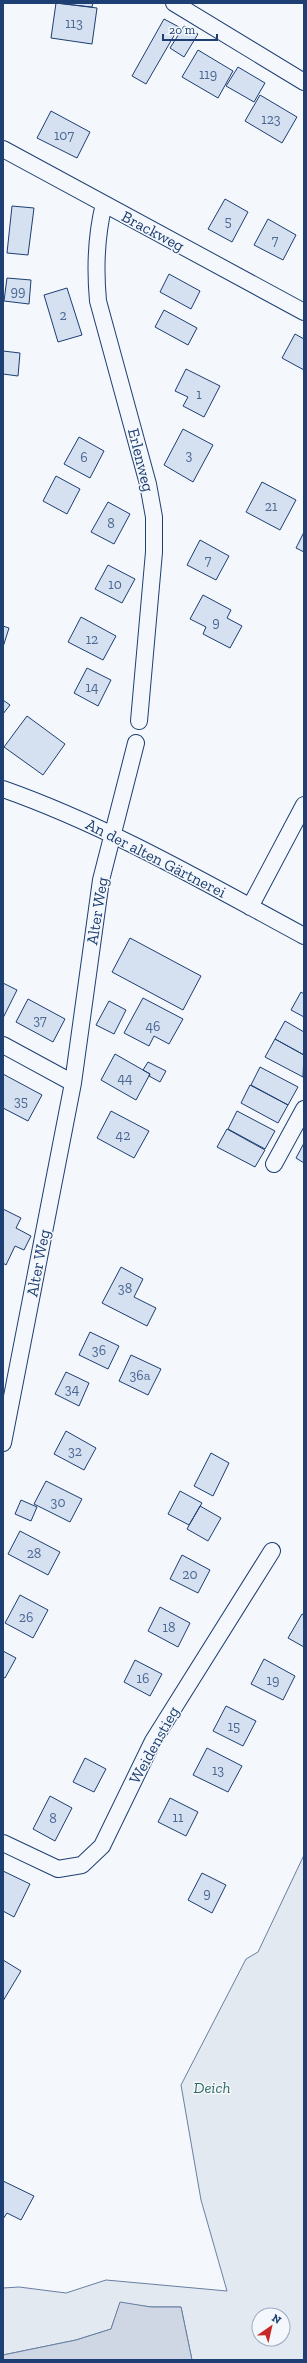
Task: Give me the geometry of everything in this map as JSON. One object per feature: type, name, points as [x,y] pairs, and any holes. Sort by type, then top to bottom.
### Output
[{"type":"street","points":[[174,3],[304,82]]},
{"type":"street","name":"Brackweg","points":[[3,149],[304,312]]},
{"type":"street","name":"Erlenweg","points":[[104,204],[99,223],[95,276],[98,301],[148,484],[154,517],[154,552],[139,721]]},
{"type":"street","name":"Alter Weg","points":[[3,1444],[73,1083],[101,880],[136,743]]},
{"type":"street","name":"An der alten Gärtnerei","points":[[3,789],[56,807],[113,835],[304,936]]},
{"type":"street","points":[[250,907],[304,805]]},
{"type":"street","points":[[3,1045],[73,1083]]},
{"type":"street","points":[[274,1164],[304,1109]]},
{"type":"street","name":"Weidenstieg","points":[[3,1843],[58,1869],[82,1865],[102,1846],[153,1741],[272,1551]]},
{"type":"green space","name":"Deich","points":[[304,1855],[304,2360],[192,2360],[181,2307],[151,2307],[120,2303],[111,2329],[76,2340],[3,2355],[3,2288],[19,2287],[66,2293],[106,2280],[227,2291],[201,2200],[181,2085],[246,1959],[258,1952]]},
{"type":"shaded area","points":[[120,2302],[151,2307],[181,2307],[192,2360],[3,2360],[3,2355],[76,2340],[111,2329]]},
{"type":"building","points":[[56,3],[97,8],[92,44],[51,38]]},
{"type":"building","points":[[56,3],[93,3],[92,7]]},
{"type":"building","points":[[164,19],[179,27],[146,84],[132,76]]},
{"type":"building","points":[[184,26],[198,34],[184,57],[170,48]]},
{"type":"building","points":[[198,50],[233,71],[218,98],[182,77]]},
{"type":"building","points":[[238,67],[265,83],[254,102],[226,86]]},
{"type":"building","points":[[260,95],[297,117],[282,143],[245,121]]},
{"type":"building","points":[[51,111],[90,132],[77,158],[37,138]]},
{"type":"building","points":[[225,199],[248,212],[232,242],[208,229]]},
{"type":"building","points":[[12,206],[34,208],[28,255],[7,253]]},
{"type":"building","points":[[268,219],[296,235],[283,260],[254,245]]},
{"type":"building","points":[[169,274],[200,291],[191,309],[160,292]]},
{"type":"building","points":[[7,278],[31,280],[29,304],[4,301]]},
{"type":"building","points":[[67,288],[82,335],[58,342],[44,295]]},
{"type":"building","points":[[164,310],[197,328],[188,345],[155,327]]},
{"type":"building","points":[[295,334],[304,339],[304,370],[282,358]]},
{"type":"building","points":[[3,351],[20,353],[18,376],[3,374]]},
{"type":"building","points":[[186,369],[220,386],[204,417],[183,406],[188,397],[175,391]]},
{"type":"building","points":[[183,429],[213,445],[193,482],[164,465]]},
{"type":"building","points":[[79,437],[104,451],[90,478],[64,464]]},
{"type":"building","points":[[56,476],[80,489],[67,514],[43,501]]},
{"type":"building","points":[[262,482],[296,500],[280,530],[246,512]]},
{"type":"building","points":[[108,502],[130,514],[114,544],[91,532]]},
{"type":"building","points":[[304,532],[304,552],[296,548]]},
{"type":"building","points":[[200,540],[229,556],[216,580],[187,565]]},
{"type":"building","points":[[108,565],[135,579],[122,603],[95,589]]},
{"type":"building","points":[[203,595],[231,610],[227,618],[242,626],[230,648],[203,634],[206,627],[190,619]]},
{"type":"building","points":[[81,617],[116,636],[103,660],[68,642]]},
{"type":"building","points":[[3,626],[9,628],[3,647]]},
{"type":"building","points":[[87,668],[111,680],[98,706],[74,693]]},
{"type":"building","points":[[3,700],[10,705],[3,714]]},
{"type":"building","points":[[27,716],[65,744],[43,775],[4,747]]},
{"type":"building","points":[[130,938],[201,976],[183,1010],[112,972]]},
{"type":"building","points":[[3,983],[17,990],[3,1018]]},
{"type":"building","points":[[301,992],[304,994],[304,1017],[291,1010]]},
{"type":"building","points":[[143,998],[183,1019],[169,1044],[154,1036],[149,1046],[124,1033]]},
{"type":"building","points":[[28,999],[65,1019],[53,1042],[16,1022]]},
{"type":"building","points":[[109,1001],[126,1010],[114,1034],[96,1025]]},
{"type":"building","points":[[285,1021],[304,1032],[304,1055],[275,1039]]},
{"type":"building","points":[[275,1039],[304,1055],[303,1077],[265,1057]]},
{"type":"building","points":[[115,1054],[150,1074],[136,1100],[101,1080]]},
{"type":"building","points":[[148,1062],[166,1071],[160,1082],[149,1076],[150,1074],[143,1070]]},
{"type":"building","points":[[260,1067],[298,1087],[288,1105],[251,1085]]},
{"type":"building","points":[[3,1074],[42,1095],[28,1121],[3,1108]]},
{"type":"building","points":[[250,1085],[288,1105],[278,1123],[241,1103]]},
{"type":"building","points":[[111,1111],[149,1131],[134,1158],[97,1138]]},
{"type":"building","points":[[237,1111],[275,1131],[265,1149],[228,1129]]},
{"type":"building","points":[[227,1129],[265,1150],[255,1167],[217,1147]]},
{"type":"building","points":[[304,1143],[304,1163],[296,1158]]},
{"type":"building","points":[[3,1209],[21,1218],[16,1228],[31,1236],[24,1250],[15,1246],[6,1265],[3,1263]]},
{"type":"building","points":[[121,1267],[143,1279],[134,1297],[156,1308],[147,1326],[102,1303]]},
{"type":"building","points":[[90,1332],[119,1346],[108,1369],[79,1355]]},
{"type":"building","points":[[131,1355],[161,1369],[148,1395],[119,1381]]},
{"type":"building","points":[[66,1372],[89,1383],[79,1406],[55,1394]]},
{"type":"building","points":[[66,1431],[96,1448],[84,1470],[54,1454]]},
{"type":"building","points":[[211,1453],[229,1463],[213,1496],[194,1486]]},
{"type":"building","points":[[46,1481],[82,1499],[70,1522],[34,1504]]},
{"type":"building","points":[[180,1491],[202,1503],[189,1525],[168,1514]]},
{"type":"building","points":[[21,1500],[37,1507],[31,1521],[15,1514]]},
{"type":"building","points":[[200,1506],[221,1518],[208,1541],[187,1529]]},
{"type":"building","points":[[20,1531],[60,1552],[48,1575],[8,1554]]},
{"type":"building","points":[[182,1555],[210,1570],[198,1593],[170,1579]]},
{"type":"building","points":[[20,1595],[48,1610],[33,1638],[5,1623]]},
{"type":"building","points":[[160,1607],[190,1623],[178,1647],[148,1631]]},
{"type":"building","points":[[302,1614],[304,1615],[304,1647],[288,1638]]},
{"type":"building","points":[[3,1651],[16,1658],[5,1678],[3,1677]]},
{"type":"building","points":[[264,1659],[295,1676],[283,1700],[251,1684]]},
{"type":"building","points":[[135,1660],[162,1674],[150,1696],[124,1682]]},
{"type":"building","points":[[226,1706],[256,1721],[243,1746],[213,1731]]},
{"type":"building","points":[[207,1748],[242,1766],[228,1792],[193,1775]]},
{"type":"building","points":[[85,1758],[106,1769],[94,1792],[73,1782]]},
{"type":"building","points":[[50,1796],[72,1808],[55,1841],[33,1829]]},
{"type":"building","points":[[170,1798],[198,1812],[186,1836],[158,1822]]},
{"type":"building","points":[[3,1871],[30,1884],[14,1917],[3,1911]]},
{"type":"building","points":[[202,1873],[226,1885],[212,1913],[188,1900]]},
{"type":"building","points":[[3,1960],[21,1971],[3,2001]]},
{"type":"building","points":[[3,2181],[34,2196],[21,2220],[7,2213],[3,2219]]}]
